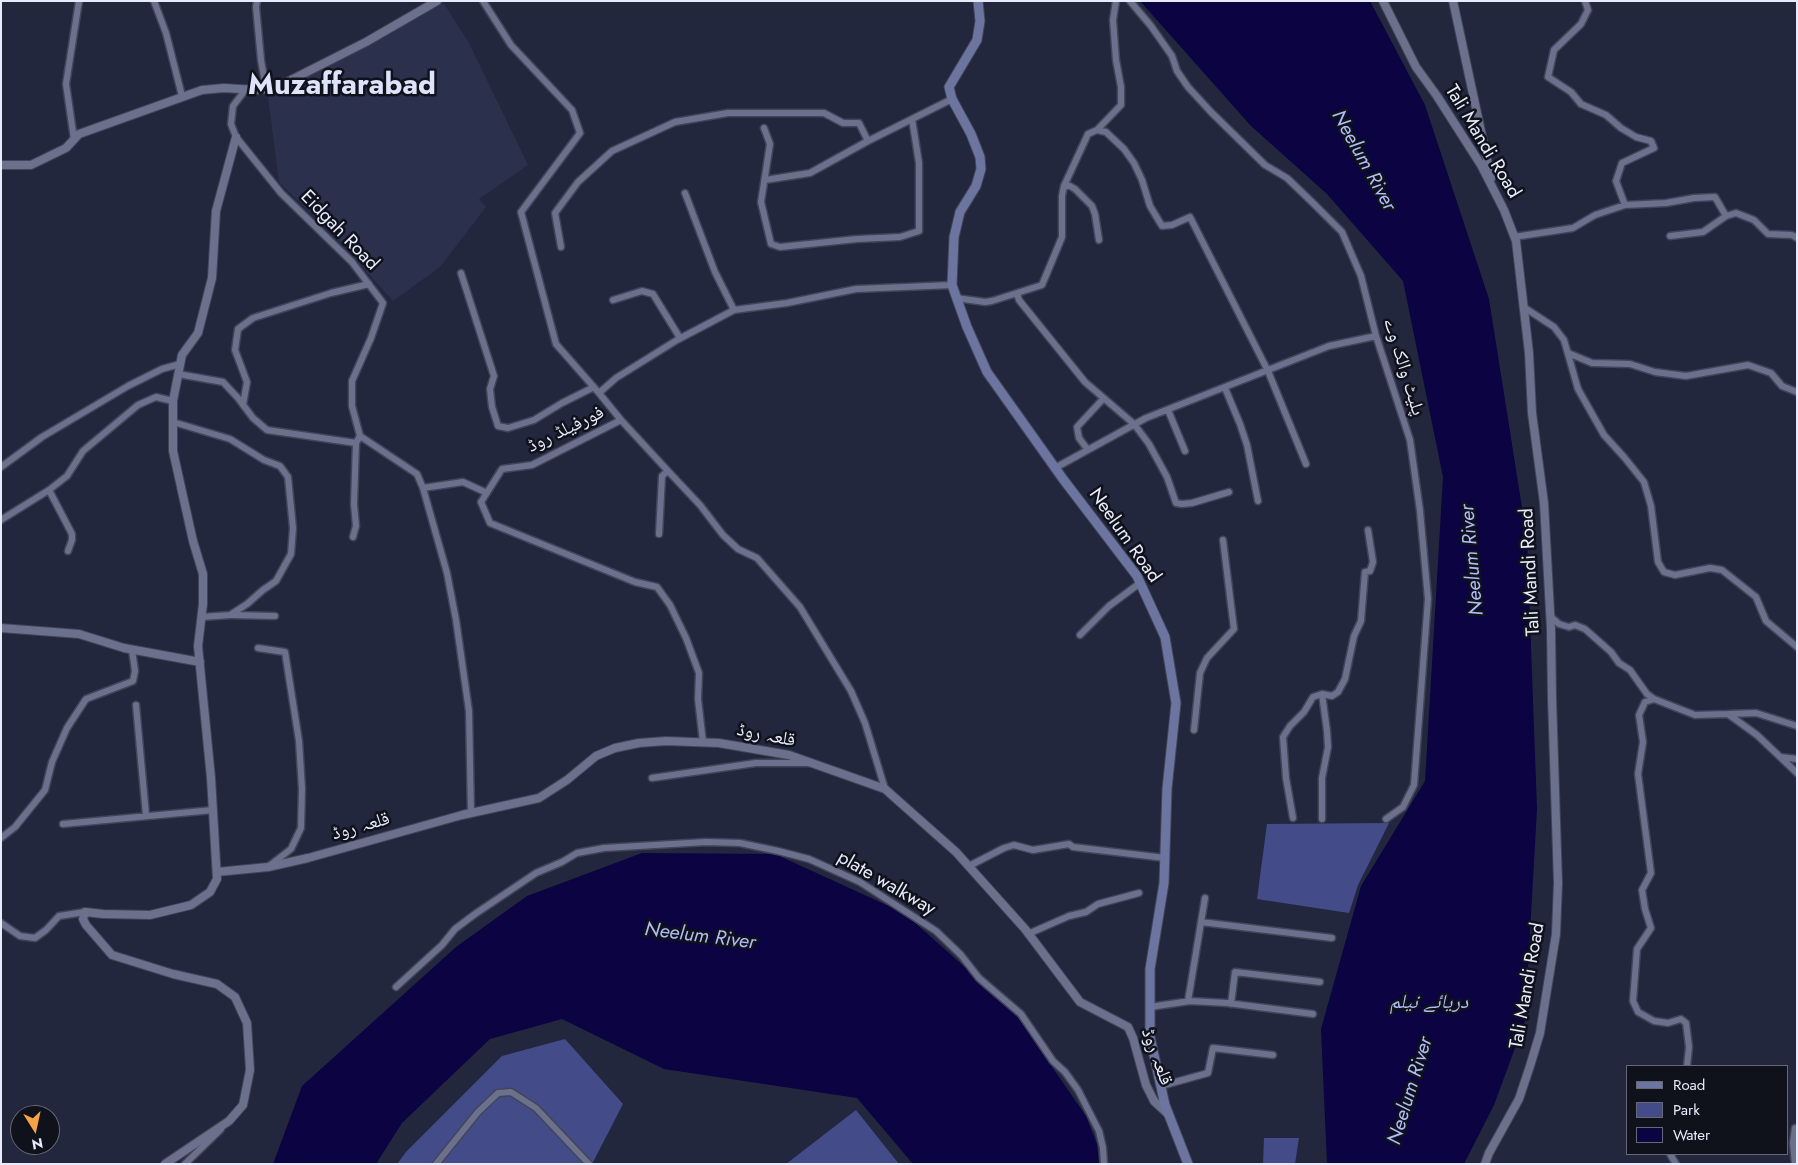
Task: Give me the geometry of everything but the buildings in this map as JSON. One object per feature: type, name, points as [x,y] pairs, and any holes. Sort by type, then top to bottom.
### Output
[{"type":"main road","points":[[952,99],[949,86],[977,40],[980,21],[978,1]]},
{"type":"main road","name":"Neelum Road","points":[[952,99],[971,134],[980,156],[981,169],[976,186],[960,212],[954,237],[952,285],[956,298],[987,372],[1137,576],[1165,637],[1176,703],[1167,789],[1164,883],[1150,969],[1150,1037],[1161,1086],[1188,1164]]},
{"type":"street","points":[[74,139],[66,84],[79,1]]},
{"type":"street","points":[[154,1],[166,33],[182,96]]},
{"type":"street","points":[[1,165],[31,165],[66,148],[79,134],[202,90],[224,88],[266,89],[288,81],[366,42],[437,1]]},
{"type":"street","points":[[461,273],[494,376],[490,389],[492,408],[498,426],[508,428],[534,420],[562,403],[596,390],[556,344],[521,212],[580,133],[572,110],[511,45],[483,1]]},
{"type":"street","points":[[956,298],[985,302],[1038,287],[1044,282],[1062,237],[1062,196],[1064,186],[1088,134],[1097,130],[1121,105],[1122,87],[1116,60],[1113,20],[1116,1]]},
{"type":"street","name":"پلیٹ والک وے","points":[[1130,1],[1151,26],[1172,56],[1177,71],[1188,87],[1265,165],[1294,184],[1342,232],[1361,276],[1376,336],[1410,440],[1420,511],[1428,599],[1414,785],[1403,807],[1386,819]]},
{"type":"street","name":"Tali Mandi Road","points":[[1383,1],[1416,68],[1437,96],[1482,166],[1504,210],[1514,237],[1525,308],[1532,413],[1544,511],[1551,618],[1558,883],[1556,934],[1540,1033],[1530,1066],[1519,1099],[1489,1153],[1485,1164]]},
{"type":"street","points":[[1453,1],[1493,189]]},
{"type":"street","points":[[1585,1],[1588,10],[1581,24],[1554,50],[1548,77],[1571,92],[1581,104],[1606,115],[1621,128],[1636,137],[1651,141],[1654,148],[1622,163],[1616,181],[1625,205]]},
{"type":"street","points":[[256,3],[261,60],[266,89]]},
{"type":"street","name":"Eidgah Road","points":[[246,89],[233,106],[231,124],[236,137],[281,193],[352,262],[383,303],[371,338],[352,381],[352,406],[360,436]]},
{"type":"street","points":[[765,180],[810,173],[868,141],[952,99]]},
{"type":"street","points":[[561,247],[555,213],[578,182],[612,151],[675,122],[728,113],[824,114],[843,123],[858,123],[868,141]]},
{"type":"street","points":[[764,128],[770,144],[761,202],[771,244],[780,248],[857,239],[900,237],[919,231],[918,163],[912,119]]},
{"type":"street","points":[[1097,130],[1106,132],[1124,149],[1134,163],[1142,180],[1150,206],[1162,226],[1172,225],[1190,217],[1268,371],[1306,464]]},
{"type":"street","points":[[1,923],[20,936],[35,938],[60,916],[85,912],[150,915],[191,905],[210,892],[217,879],[213,810],[198,646],[203,604],[202,574],[173,451],[173,401],[182,355],[198,333],[212,278],[216,211],[236,137]]},
{"type":"street","points":[[1064,186],[1075,189],[1092,206],[1099,240]]},
{"type":"street","points":[[685,193],[715,272],[734,310]]},
{"type":"street","points":[[1514,237],[1573,228],[1595,215],[1625,205],[1666,203],[1694,198],[1715,197],[1726,216]]},
{"type":"street","points":[[1670,236],[1703,232],[1726,216],[1736,213],[1754,220],[1768,234],[1792,235],[1797,238]]},
{"type":"street","points":[[243,405],[247,382],[235,350],[238,329],[254,318],[331,293],[369,284]]},
{"type":"street","name":"فورفیلڈ روڈ","points":[[486,493],[502,469],[532,465],[621,420],[596,390],[680,338],[734,310],[787,303],[856,290],[952,285]]},
{"type":"street","points":[[613,300],[642,291],[653,294],[680,338]]},
{"type":"street","points":[[1017,294],[1019,300],[1085,382],[1134,424],[1149,444],[1166,477],[1176,503],[1192,503],[1229,492]]},
{"type":"street","points":[[1525,308],[1554,327],[1564,340],[1578,389],[1604,436],[1644,482],[1651,506],[1658,562],[1664,572],[1675,575],[1710,568],[1722,570],[1756,597],[1766,621],[1797,646]]},
{"type":"street","points":[[1056,468],[1134,424],[1329,346],[1376,336]]},
{"type":"street","points":[[1568,353],[1592,364],[1630,364],[1655,372],[1686,376],[1748,365],[1771,373],[1782,386],[1797,392]]},
{"type":"street","points":[[1,467],[42,437],[128,386],[162,369],[180,364]]},
{"type":"street","points":[[178,374],[222,382],[253,418],[267,430],[356,442]]},
{"type":"street","points":[[1225,388],[1247,445],[1258,501]]},
{"type":"street","points":[[1,520],[49,490],[67,476],[83,451],[138,405],[156,396],[173,401]]},
{"type":"street","points":[[1088,450],[1079,438],[1077,427],[1103,399]]},
{"type":"street","points":[[1168,410],[1185,451]]},
{"type":"street","points":[[621,420],[700,505],[723,535],[738,549],[756,558],[800,607],[851,691],[865,722],[885,789]]},
{"type":"street","points":[[173,422],[230,439],[264,460],[280,466],[288,477],[293,528],[291,554],[276,581],[230,615]]},
{"type":"street","points":[[353,537],[356,526],[354,504],[356,442],[360,436],[417,474],[423,488],[447,573],[458,629],[469,711],[471,813]]},
{"type":"street","points":[[659,534],[662,476],[668,471]]},
{"type":"street","points":[[423,488],[464,482],[486,493],[481,502],[490,523],[635,582],[657,587],[670,605],[686,638],[698,673],[698,699],[703,742]]},
{"type":"street","points":[[49,490],[72,534],[68,551]]},
{"type":"street","points":[[1293,818],[1286,778],[1283,737],[1290,726],[1304,712],[1313,697],[1322,694],[1332,696],[1338,692],[1345,679],[1354,636],[1361,621],[1365,572],[1370,571],[1374,562],[1368,530]]},
{"type":"street","points":[[1194,730],[1200,673],[1207,658],[1234,629],[1224,540]]},
{"type":"street","points":[[1080,635],[1109,606],[1140,583]]},
{"type":"street","points":[[202,617],[230,615],[275,616]]},
{"type":"street","points":[[1551,618],[1559,624],[1569,627],[1575,625],[1586,629],[1611,652],[1619,663],[1630,670],[1647,694],[1654,699],[1695,714],[1756,713],[1797,726]]},
{"type":"street","points":[[1,628],[79,634],[132,650],[200,662]]},
{"type":"street","points":[[258,648],[285,652],[299,741],[302,789],[301,828],[291,849],[268,867]]},
{"type":"street","points":[[1,838],[14,827],[45,790],[52,762],[67,728],[86,698],[133,680],[135,671],[132,650]]},
{"type":"street","points":[[1322,694],[1328,747],[1322,778],[1322,819]]},
{"type":"street","points":[[1654,699],[1644,702],[1639,715],[1643,742],[1638,774],[1651,873],[1642,890],[1651,928],[1637,949],[1632,1001],[1638,1012],[1654,1021],[1668,1023],[1681,1019],[1686,1023],[1689,1048],[1687,1065]]},
{"type":"street","points":[[136,705],[146,816]]},
{"type":"street","points":[[1728,714],[1757,735],[1797,773]]},
{"type":"street","name":"قلعہ روڈ","points":[[217,872],[268,867],[308,858],[471,813],[539,798],[567,780],[596,756],[614,748],[639,743],[666,741],[703,742],[789,755],[885,789],[956,852],[1028,934],[1080,1002],[1128,1027],[1133,1038],[1146,1085],[1154,1101],[1170,1115]]},
{"type":"street","points":[[1780,757],[1797,759]]},
{"type":"street","points":[[652,778],[756,762],[812,763]]},
{"type":"street","points":[[63,824],[213,810]]},
{"type":"street","name":"plate walkway","points":[[396,987],[442,945],[455,929],[475,914],[536,873],[562,862],[577,853],[604,848],[706,842],[740,843],[778,850],[809,859],[860,882],[911,914],[942,937],[961,955],[979,978],[1021,1014],[1053,1061],[1069,1078],[1099,1131],[1104,1148],[1104,1164]]},
{"type":"street","points":[[969,866],[1004,848],[1014,845],[1033,850],[1069,844],[1073,847],[1165,858]]},
{"type":"street","points":[[1028,934],[1069,916],[1086,912],[1098,904],[1139,893]]},
{"type":"street","points":[[1188,1001],[1205,898]]},
{"type":"street","points":[[85,912],[84,919],[86,925],[112,955],[173,974],[217,984],[235,996],[248,1023],[250,1070],[243,1105],[230,1122],[185,1164]]},
{"type":"street","points":[[1201,922],[1332,938]]},
{"type":"street","points":[[1231,1004],[1235,972],[1320,982]]},
{"type":"street","points":[[1150,1007],[1188,1001],[1313,1014]]},
{"type":"street","points":[[1161,1086],[1208,1073],[1213,1048],[1273,1055]]},
{"type":"street","points":[[436,1164],[478,1112],[498,1093],[511,1092],[536,1108],[589,1164]]},
{"type":"street","points":[[165,1164],[230,1122]]},
{"type":"street","points":[[1795,1128],[1793,1142],[1795,1164]]},
{"type":"shaded area","points":[[443,2],[469,43],[528,165],[479,199],[486,207],[440,267],[393,301],[338,240],[279,182],[268,97]]},
{"type":"green space","points":[[1389,823],[1358,885],[1349,913],[1257,899],[1267,824]]},
{"type":"green space","points":[[565,1039],[623,1104],[592,1164],[397,1164],[406,1152],[502,1056]]},
{"type":"green space","points":[[856,1110],[899,1164],[786,1164]]},
{"type":"green space","points":[[1264,1138],[1299,1138],[1295,1164],[1263,1164]]},
{"type":"water","name":"دریائے نیلم","points":[[1140,1],[1370,1],[1425,105],[1489,299],[1527,539],[1537,809],[1525,1021],[1494,1105],[1464,1164],[1327,1164],[1321,1029],[1361,886],[1425,781],[1443,477],[1403,281],[1327,194],[1251,126]]},
{"type":"water","name":"Neelum River","points":[[642,853],[775,854],[904,913],[1012,1009],[1086,1116],[1097,1144],[1099,1164],[913,1164],[857,1098],[664,1069],[562,1019],[490,1039],[402,1123],[376,1164],[273,1164],[302,1086],[456,947],[527,896]]},
{"type":"district","name":"Muzaffarabad","points":[[342,87]]}]
